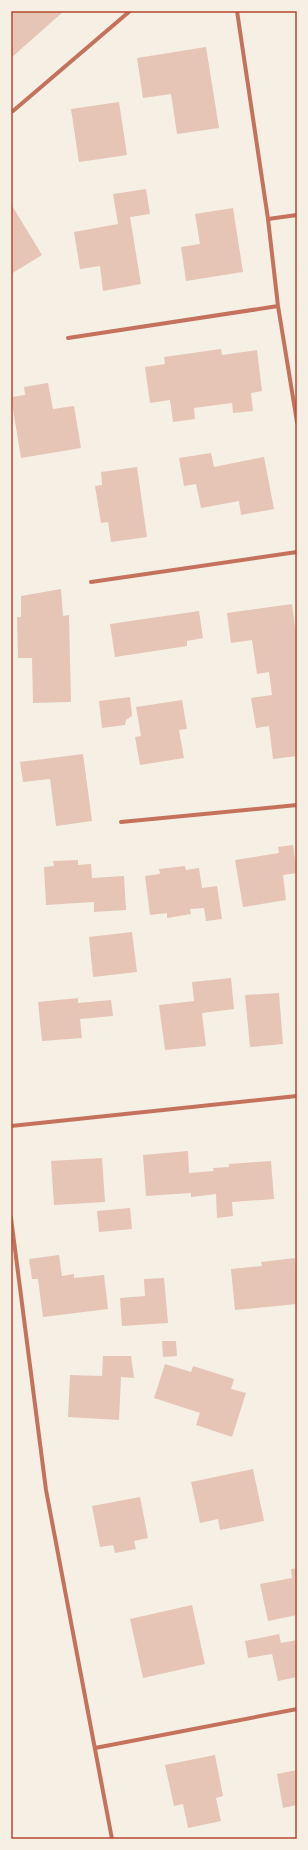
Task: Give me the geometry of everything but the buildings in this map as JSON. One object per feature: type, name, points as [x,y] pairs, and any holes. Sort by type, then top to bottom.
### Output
[{"type":"street","points":[[13,112],[130,11]]},
{"type":"street","points":[[237,11],[268,219],[278,306],[297,422]]},
{"type":"street","points":[[268,219],[297,215]]},
{"type":"street","points":[[68,338],[278,306]]},
{"type":"street","points":[[92,582],[297,552]]},
{"type":"street","points":[[121,822],[297,805]]},
{"type":"street","points":[[11,1126],[297,1096]]},
{"type":"street","points":[[11,1218],[46,1490],[112,1839]]},
{"type":"street","points":[[95,1748],[297,1709]]}]
